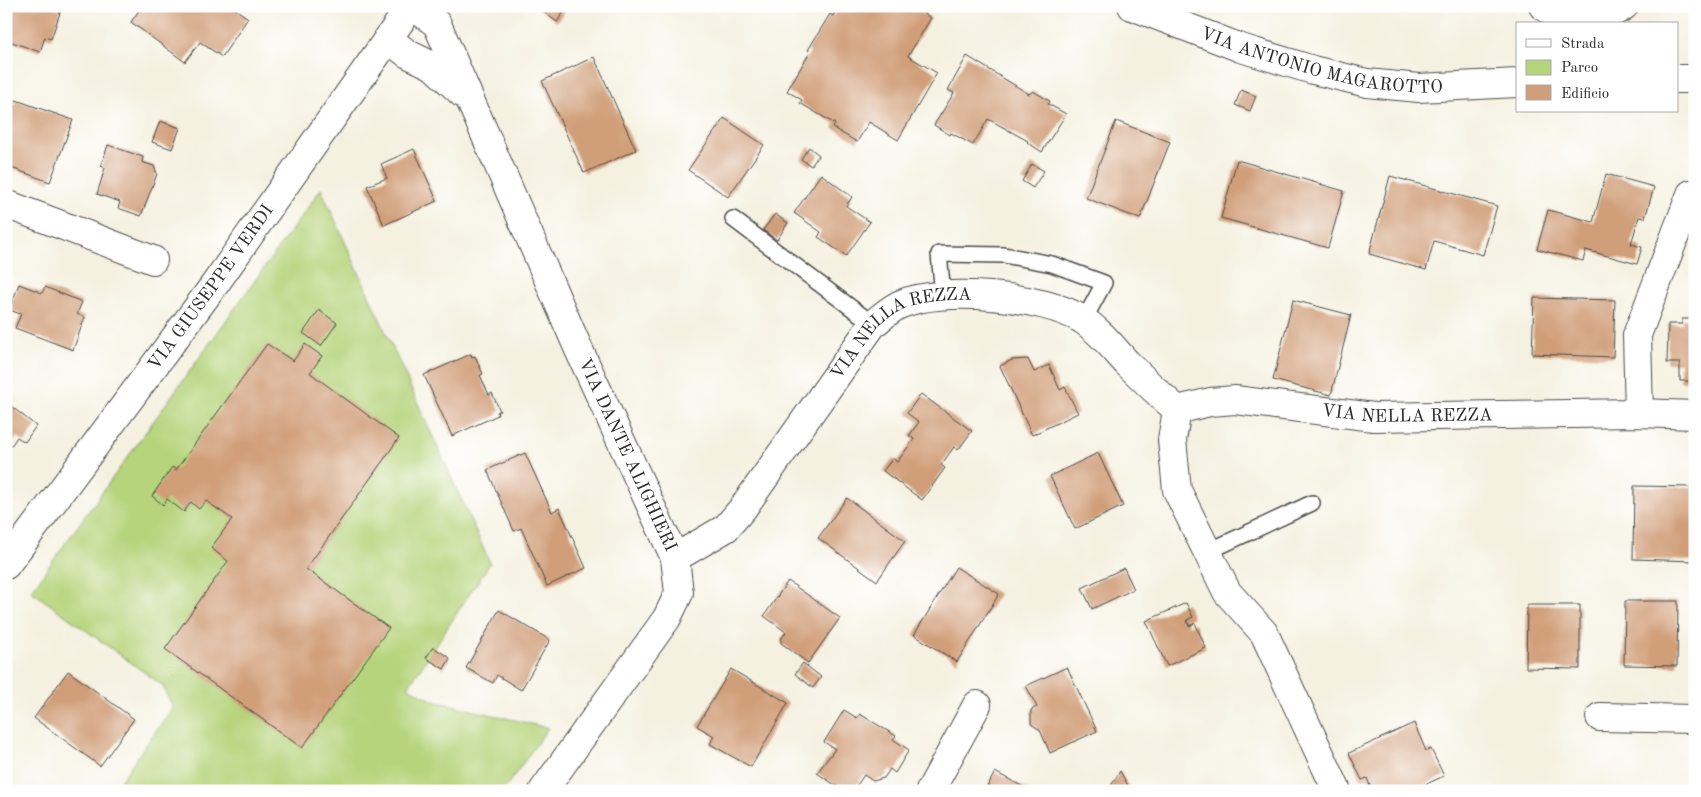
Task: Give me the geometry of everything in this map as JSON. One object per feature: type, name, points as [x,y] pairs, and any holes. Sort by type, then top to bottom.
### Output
[{"type":"street","name":"VIA GIUSEPPE VERDI","points":[[6,565],[215,284],[412,6]]},
{"type":"street","name":"VIA DANTE ALIGHIERI","points":[[412,6],[437,24],[468,100],[674,558],[679,593],[667,618],[543,791]]},
{"type":"street","name":"VIA ANTONIO MAGAROTTO","points":[[1132,6],[1241,48],[1313,70],[1367,83],[1419,88],[1516,83]]},
{"type":"street","points":[[1543,6],[1555,16],[1589,21],[1610,16],[1624,6]]},
{"type":"street","name":"VIA DANTE ALIGHIERI","points":[[388,38],[408,54],[433,66],[468,100]]},
{"type":"street","points":[[1678,79],[1695,79]]},
{"type":"street","points":[[1639,413],[1637,335],[1691,194]]},
{"type":"street","points":[[6,204],[153,260]]},
{"type":"street","name":"VIA NELLA REZZA","points":[[674,558],[726,528],[743,508],[873,324],[901,304],[943,295],[1028,300],[1064,310],[1084,320],[1100,333],[1133,369],[1177,410],[1210,402],[1235,400],[1374,417],[1639,413],[1695,415]]},
{"type":"street","points":[[1177,410],[1172,440],[1177,490],[1227,592],[1264,633],[1337,791]]},
{"type":"street","points":[[930,791],[977,705]]},
{"type":"street","points":[[1600,717],[1695,719]]},
{"type":"lane","points":[[733,219],[873,324]]},
{"type":"lane","points":[[943,295],[940,254],[1004,255],[1042,262],[1104,284],[1084,320]]},
{"type":"lane","points":[[1207,552],[1312,502]]},
{"type":"green space","points":[[321,189],[490,563],[408,687],[434,701],[548,728],[503,791],[113,791],[173,707],[162,685],[31,591]]},
{"type":"building","points":[[6,6],[51,6],[61,10],[51,39],[45,37],[40,52],[6,40]]},
{"type":"building","points":[[142,6],[231,6],[248,18],[222,57],[200,42],[185,62],[131,22]]},
{"type":"building","points":[[536,6],[568,6],[557,22]]},
{"type":"building","points":[[839,6],[903,6],[907,9],[912,6],[931,18],[908,56],[937,73],[898,140],[869,122],[857,142],[833,128],[835,124],[800,103],[802,100],[787,91],[810,52],[808,50],[830,14],[833,16]]},
{"type":"building","points":[[967,56],[1029,94],[1033,91],[1050,101],[1048,104],[1066,114],[1042,152],[1028,141],[988,119],[973,145],[951,133],[950,135],[934,125],[954,93],[948,90]]},
{"type":"building","points":[[594,57],[636,150],[584,173],[542,81]]},
{"type":"building","points":[[1241,90],[1256,96],[1250,111],[1235,105]]},
{"type":"building","points":[[16,100],[73,120],[50,182],[6,166],[6,126]]},
{"type":"building","points":[[724,118],[764,145],[728,197],[688,170]]},
{"type":"building","points":[[160,121],[180,128],[172,149],[152,142]]},
{"type":"building","points":[[1116,121],[1170,142],[1140,219],[1086,198]]},
{"type":"building","points":[[108,145],[143,157],[142,162],[154,166],[157,174],[141,216],[118,208],[120,202],[97,194],[105,168],[101,166]]},
{"type":"building","points":[[809,147],[819,155],[811,166],[801,159]]},
{"type":"building","points":[[414,149],[437,201],[384,225],[367,186],[387,178],[381,164]]},
{"type":"building","points":[[1237,160],[1344,191],[1328,248],[1221,218]]},
{"type":"building","points":[[1032,164],[1044,171],[1033,188],[1022,181]]},
{"type":"building","points":[[821,174],[852,197],[846,206],[870,222],[846,256],[818,237],[821,232],[794,213]]},
{"type":"building","points":[[1606,174],[1654,187],[1645,218],[1639,217],[1631,244],[1642,247],[1637,264],[1586,250],[1583,261],[1537,249],[1548,210],[1593,222]]},
{"type":"building","points":[[1390,176],[1497,206],[1483,255],[1434,241],[1426,270],[1369,254]]},
{"type":"building","points":[[775,214],[788,223],[777,240],[763,230]]},
{"type":"building","points":[[19,284],[42,293],[45,287],[82,302],[77,314],[85,317],[73,350],[15,328],[21,314],[9,310]]},
{"type":"building","points":[[1534,298],[1615,300],[1613,357],[1532,354]]},
{"type":"building","points":[[1293,300],[1351,315],[1331,395],[1273,380]]},
{"type":"building","points":[[319,310],[337,323],[321,346],[303,333]]},
{"type":"building","points":[[1682,319],[1695,319],[1695,381],[1680,381],[1680,363],[1667,363],[1668,324],[1682,324]]},
{"type":"building","points":[[267,344],[293,361],[305,344],[322,356],[310,373],[399,438],[306,569],[389,628],[302,748],[165,649],[228,561],[211,548],[232,519],[206,501],[199,509],[191,502],[184,512],[167,499],[163,505],[152,496],[172,467],[176,470]]},
{"type":"building","points":[[471,354],[472,357],[475,356],[483,374],[480,375],[489,395],[492,393],[500,411],[497,412],[498,415],[452,436],[424,375]]},
{"type":"building","points":[[1028,359],[1034,372],[1049,365],[1060,390],[1065,387],[1078,413],[1032,435],[1000,366],[1012,360]]},
{"type":"building","points":[[921,394],[972,431],[958,450],[954,447],[941,465],[945,468],[922,500],[883,471],[893,458],[897,462],[914,439],[909,436],[919,422],[907,413]]},
{"type":"building","points":[[6,402],[36,426],[25,442],[17,437],[11,446],[6,443]]},
{"type":"building","points":[[525,453],[552,512],[559,508],[586,568],[547,586],[521,528],[514,531],[487,470]]},
{"type":"building","points":[[1098,453],[1123,506],[1075,529],[1050,476]]},
{"type":"building","points":[[1634,486],[1695,487],[1695,561],[1633,559]]},
{"type":"building","points":[[847,498],[905,541],[877,581],[818,538]]},
{"type":"building","points":[[956,567],[999,594],[957,662],[914,635]]},
{"type":"building","points":[[1124,568],[1134,589],[1092,609],[1082,588]]},
{"type":"building","points":[[788,581],[840,618],[808,663],[781,643],[781,639],[786,632],[764,616]]},
{"type":"building","points":[[1625,601],[1678,601],[1677,666],[1624,665]]},
{"type":"building","points":[[1186,603],[1193,617],[1187,620],[1189,626],[1195,623],[1206,648],[1167,666],[1146,621]]},
{"type":"building","points":[[1527,605],[1580,605],[1580,669],[1526,668]]},
{"type":"building","points":[[499,610],[550,640],[521,690],[497,675],[493,683],[466,668]]},
{"type":"building","points":[[433,647],[450,658],[444,669],[426,658]]},
{"type":"building","points":[[803,663],[821,677],[813,688],[795,674]]},
{"type":"building","points":[[1067,667],[1097,731],[1050,753],[1040,730],[1031,724],[1031,710],[1037,707],[1026,686]]},
{"type":"building","points":[[731,669],[788,703],[751,767],[710,744],[714,736],[697,726]]},
{"type":"building","points":[[68,671],[134,719],[100,766],[34,718]]},
{"type":"building","points":[[844,710],[857,718],[860,714],[896,736],[893,739],[909,750],[895,773],[890,769],[884,778],[873,781],[864,775],[853,791],[844,791],[817,773],[835,749],[824,742]]},
{"type":"building","points":[[1414,723],[1426,751],[1431,749],[1444,776],[1411,791],[1372,791],[1367,778],[1362,780],[1349,753]]},
{"type":"building","points":[[1120,771],[1131,791],[1107,791],[1114,781]]},
{"type":"building","points":[[995,772],[1031,791],[985,791]]}]
